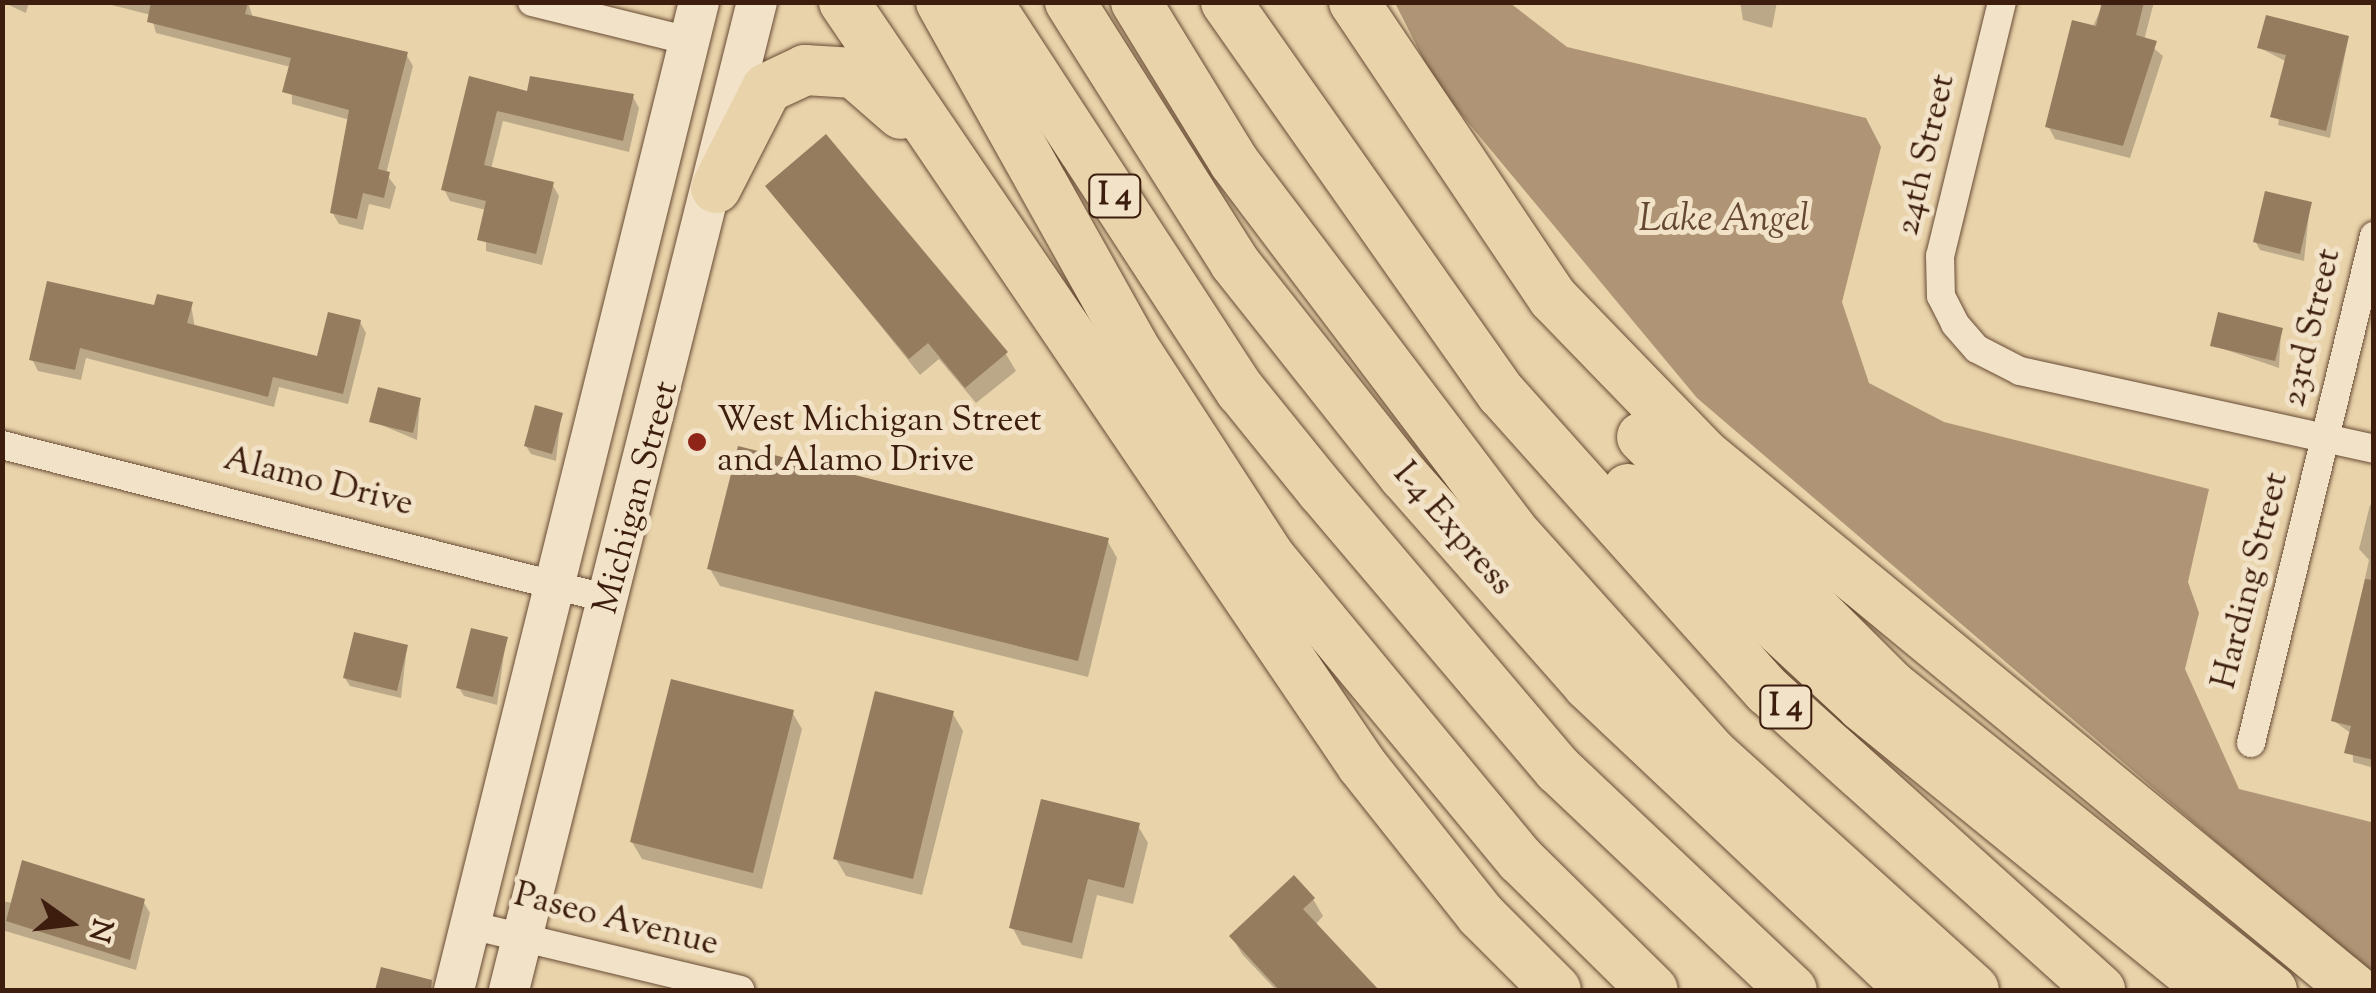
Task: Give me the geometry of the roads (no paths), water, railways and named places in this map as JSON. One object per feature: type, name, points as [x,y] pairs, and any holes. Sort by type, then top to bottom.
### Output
[{"type":"highway","points":[[844,2],[922,112],[1037,288],[1337,718],[1525,930],[1592,990]]},
{"type":"highway","points":[[870,2],[922,112]]},
{"type":"highway","points":[[941,2],[1133,346],[1270,557],[1521,860],[1653,990]]},
{"type":"highway","name":"I 4","points":[[987,2],[1242,391],[1347,522],[1558,769],[1792,990]]},
{"type":"highway","name":"I-4 Express","points":[[1070,2],[1235,263],[1404,476],[1588,686],[1912,990]]},
{"type":"highway","name":"I-4 Express","points":[[1136,2],[1234,162],[1512,530],[1712,753],[1974,990]]},
{"type":"highway","name":"I 4","points":[[1226,2],[1502,394],[1768,691],[2100,990]]},
{"type":"highway","points":[[1351,2],[1464,221],[1625,419],[1892,686],[2272,990]]},
{"type":"highway","points":[[1351,2],[1553,298],[1704,454],[2355,990]]},
{"type":"highway","points":[[716,188],[768,88],[805,70],[854,73],[898,110],[1037,288]]},
{"type":"highway","points":[[1502,394],[1578,440],[1862,706],[2211,990]]},
{"type":"highway","points":[[1337,718],[1362,765],[1469,900],[1556,990]]},
{"type":"main road","name":"Michigan Street","points":[[509,990],[613,600],[716,188],[757,2]]},
{"type":"main road","name":"Michigan Street","points":[[454,990],[474,926],[695,22]]},
{"type":"street","points":[[532,2],[695,22]]},
{"type":"street","name":"24th Street","points":[[2002,2],[1940,256],[1941,296],[1955,324],[1976,349],[2020,370],[2326,437]]},
{"type":"street","name":"23rd Street","points":[[2326,437],[2374,236]]},
{"type":"street","points":[[2326,437],[2374,449]]},
{"type":"street","name":"Harding Street","points":[[2251,744],[2326,437]]},
{"type":"street","name":"Alamo Drive","points":[[2,444],[556,580],[613,600]]},
{"type":"street","name":"Paseo Avenue","points":[[474,926],[740,990]]},
{"type":"water","name":"Lake Angel","points":[[1395,3],[1510,3],[1567,47],[1866,118],[1881,147],[1842,302],[1869,383],[1944,422],[2209,489],[2188,582],[2199,613],[2185,669],[2239,789],[2371,822],[2373,976],[1697,398],[1436,84]]},
{"type":"place","name":"West Michigan Street and Alamo Drive","points":[[697,442]]}]
